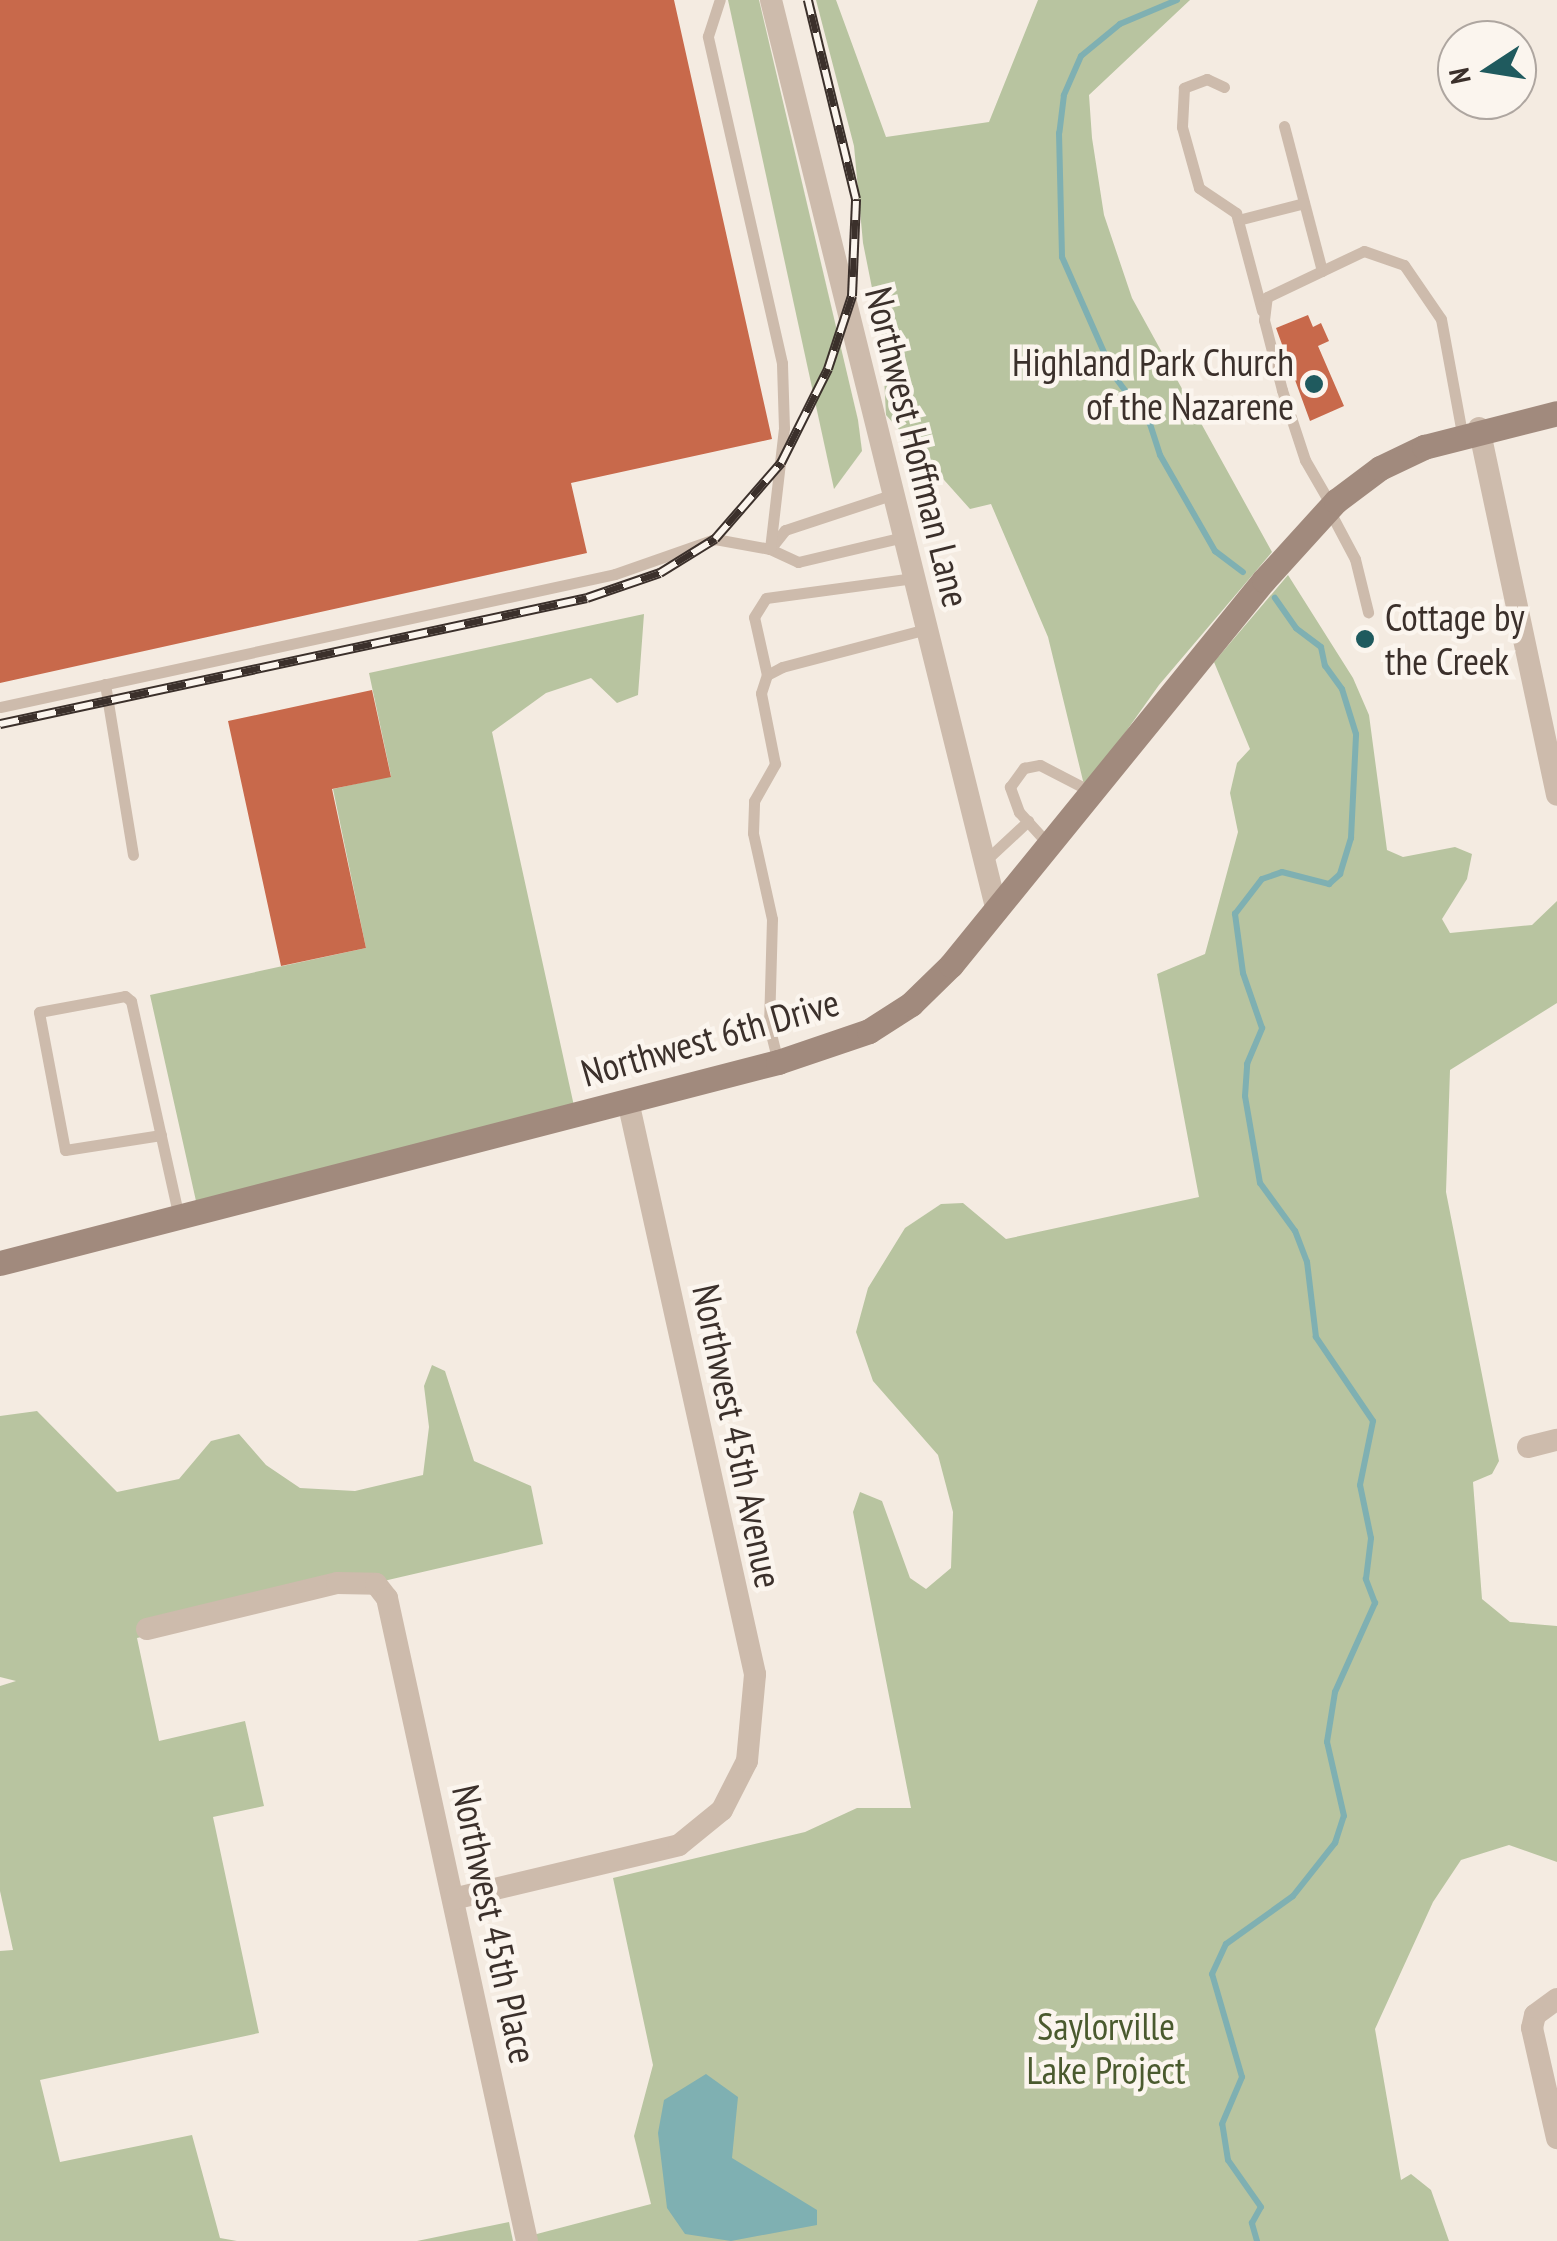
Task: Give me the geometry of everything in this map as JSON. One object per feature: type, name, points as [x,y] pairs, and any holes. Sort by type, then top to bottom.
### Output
[{"type":"main road","name":"Northwest 6th Drive","points":[[0,1263],[778,1062],[894,1017],[931,987],[997,911],[1330,507],[1396,459],[1471,431],[1557,414]]},
{"type":"street","name":"Northwest Hoffman Lane","points":[[770,0],[997,911]]},
{"type":"street","points":[[1471,431],[1557,795]]},
{"type":"street","name":"Northwest 45th Avenue","points":[[454,1899],[679,1845],[712,1820],[737,1787],[755,1718],[754,1674],[628,1101]]},
{"type":"street","points":[[1528,1447],[1557,1440]]},
{"type":"street","name":"Northwest 45th Place","points":[[147,1629],[353,1581],[376,1584],[393,1621],[527,2241]]},
{"type":"street","points":[[1557,1999],[1536,2015],[1533,2040],[1557,2138]]},
{"type":"lane","points":[[720,0],[708,36],[782,363],[784,428],[770,549]]},
{"type":"lane","points":[[1224,88],[1207,79],[1184,88],[1182,127],[1199,188],[1238,220],[1305,460],[1355,559],[1368,612]]},
{"type":"lane","points":[[1284,126],[1322,271]]},
{"type":"lane","points":[[1238,220],[1304,203]]},
{"type":"lane","points":[[1264,320],[1267,297],[1364,251],[1404,265],[1420,280],[1442,320],[1471,431]]},
{"type":"lane","points":[[770,549],[785,530],[894,494]]},
{"type":"lane","points":[[0,707],[615,574],[715,539],[770,549],[798,562],[904,537]]},
{"type":"lane","points":[[778,1062],[769,1026],[772,919],[753,834],[754,801],[775,764],[760,692],[767,675],[754,617],[766,598],[914,578]]},
{"type":"lane","points":[[767,675],[927,629]]},
{"type":"lane","points":[[105,684],[133,856]]},
{"type":"lane","points":[[1050,846],[1028,822],[1010,787],[1024,768],[1040,765],[1093,792]]},
{"type":"lane","points":[[985,861],[1028,822]]},
{"type":"lane","points":[[161,1134],[65,1150],[38,1012],[125,996],[131,1000],[161,1134],[179,1217]]},
{"type":"green space","points":[[728,0],[759,0],[858,420],[862,451],[834,489]]},
{"type":"green space","points":[[816,0],[836,0],[886,137],[989,122],[1038,0],[1190,0],[1089,95],[1092,138],[1104,215],[1132,298],[1272,552],[1159,685],[1085,789],[1048,637],[991,504],[970,509],[886,415],[882,338],[863,243],[854,146]]},
{"type":"green space","name":"Saylorville Lake Project","points":[[1288,575],[1353,678],[1369,715],[1387,850],[1403,857],[1455,847],[1472,854],[1467,879],[1442,919],[1450,933],[1532,925],[1557,901],[1557,1003],[1450,1070],[1446,1192],[1499,1461],[1492,1474],[1473,1482],[1482,1599],[1510,1622],[1557,1626],[1557,1862],[1509,1845],[1461,1860],[1433,1902],[1375,2029],[1401,2180],[1411,2174],[1431,2190],[1449,2241],[535,2241],[533,2235],[651,2204],[634,2136],[653,2065],[613,1878],[805,1832],[857,1808],[911,1808],[853,1512],[860,1492],[882,1501],[910,1578],[926,1589],[951,1568],[953,1512],[938,1455],[873,1381],[856,1332],[868,1288],[905,1228],[941,1204],[963,1203],[1006,1239],[1199,1197],[1157,974],[1205,954],[1238,832],[1230,793],[1237,763],[1250,749],[1214,662]]},
{"type":"green space","points":[[644,614],[638,695],[617,703],[591,678],[546,693],[492,732],[574,1106],[196,1201],[150,995],[366,948],[333,789],[391,776],[369,673]]},
{"type":"green space","points":[[432,1365],[445,1371],[474,1461],[531,1486],[543,1544],[137,1638],[159,1741],[245,1721],[264,1806],[213,1817],[259,2033],[40,2080],[60,2162],[192,2135],[220,2238],[237,2241],[0,2241],[0,1951],[13,1950],[0,1891],[0,1686],[16,1681],[0,1677],[0,1416],[37,1411],[117,1492],[179,1479],[211,1441],[239,1434],[266,1465],[300,1488],[355,1491],[423,1475],[429,1427],[424,1386]]},
{"type":"green space","points":[[509,2222],[513,2241],[417,2241]]},
{"type":"water","points":[[706,2074],[738,2097],[732,2158],[817,2210],[817,2225],[731,2241],[685,2234],[667,2208],[658,2133],[664,2100]]},
{"type":"building","points":[[0,0],[674,0],[772,439],[571,483],[587,553],[0,683]]},
{"type":"building","name":"Highland Park Church of the Nazarene","points":[[1308,315],[1313,327],[1321,323],[1329,341],[1318,346],[1344,406],[1310,421],[1276,328]]},
{"type":"building","points":[[372,690],[391,777],[332,789],[366,948],[281,966],[228,721]]},
{"type":"waterway","points":[[1177,0],[1120,24],[1081,56],[1064,95],[1059,133],[1062,257],[1115,377],[1150,424],[1160,455],[1215,551],[1243,572]]},
{"type":"waterway","points":[[1257,2241],[1252,2223],[1261,2207],[1228,2160],[1222,2124],[1242,2077],[1212,1974],[1226,1944],[1293,1896],[1335,1843],[1344,1816],[1327,1742],[1335,1692],[1375,1603],[1366,1579],[1371,1538],[1360,1485],[1373,1421],[1316,1337],[1307,1262],[1295,1231],[1260,1183],[1245,1096],[1247,1064],[1262,1028],[1243,973],[1235,914],[1262,879],[1282,872],[1329,884],[1340,874],[1351,838],[1356,734],[1342,689],[1325,666],[1321,647],[1296,628],[1275,598]]},
{"type":"railway","points":[[0,724],[587,598],[660,573],[715,539],[781,463],[828,369],[852,296],[856,199],[808,0]]},
{"type":"place","name":"Highland Park Church of the Nazarene","points":[[1314,384]]},
{"type":"place","name":"Cottage by the Creek","points":[[1365,639]]}]
